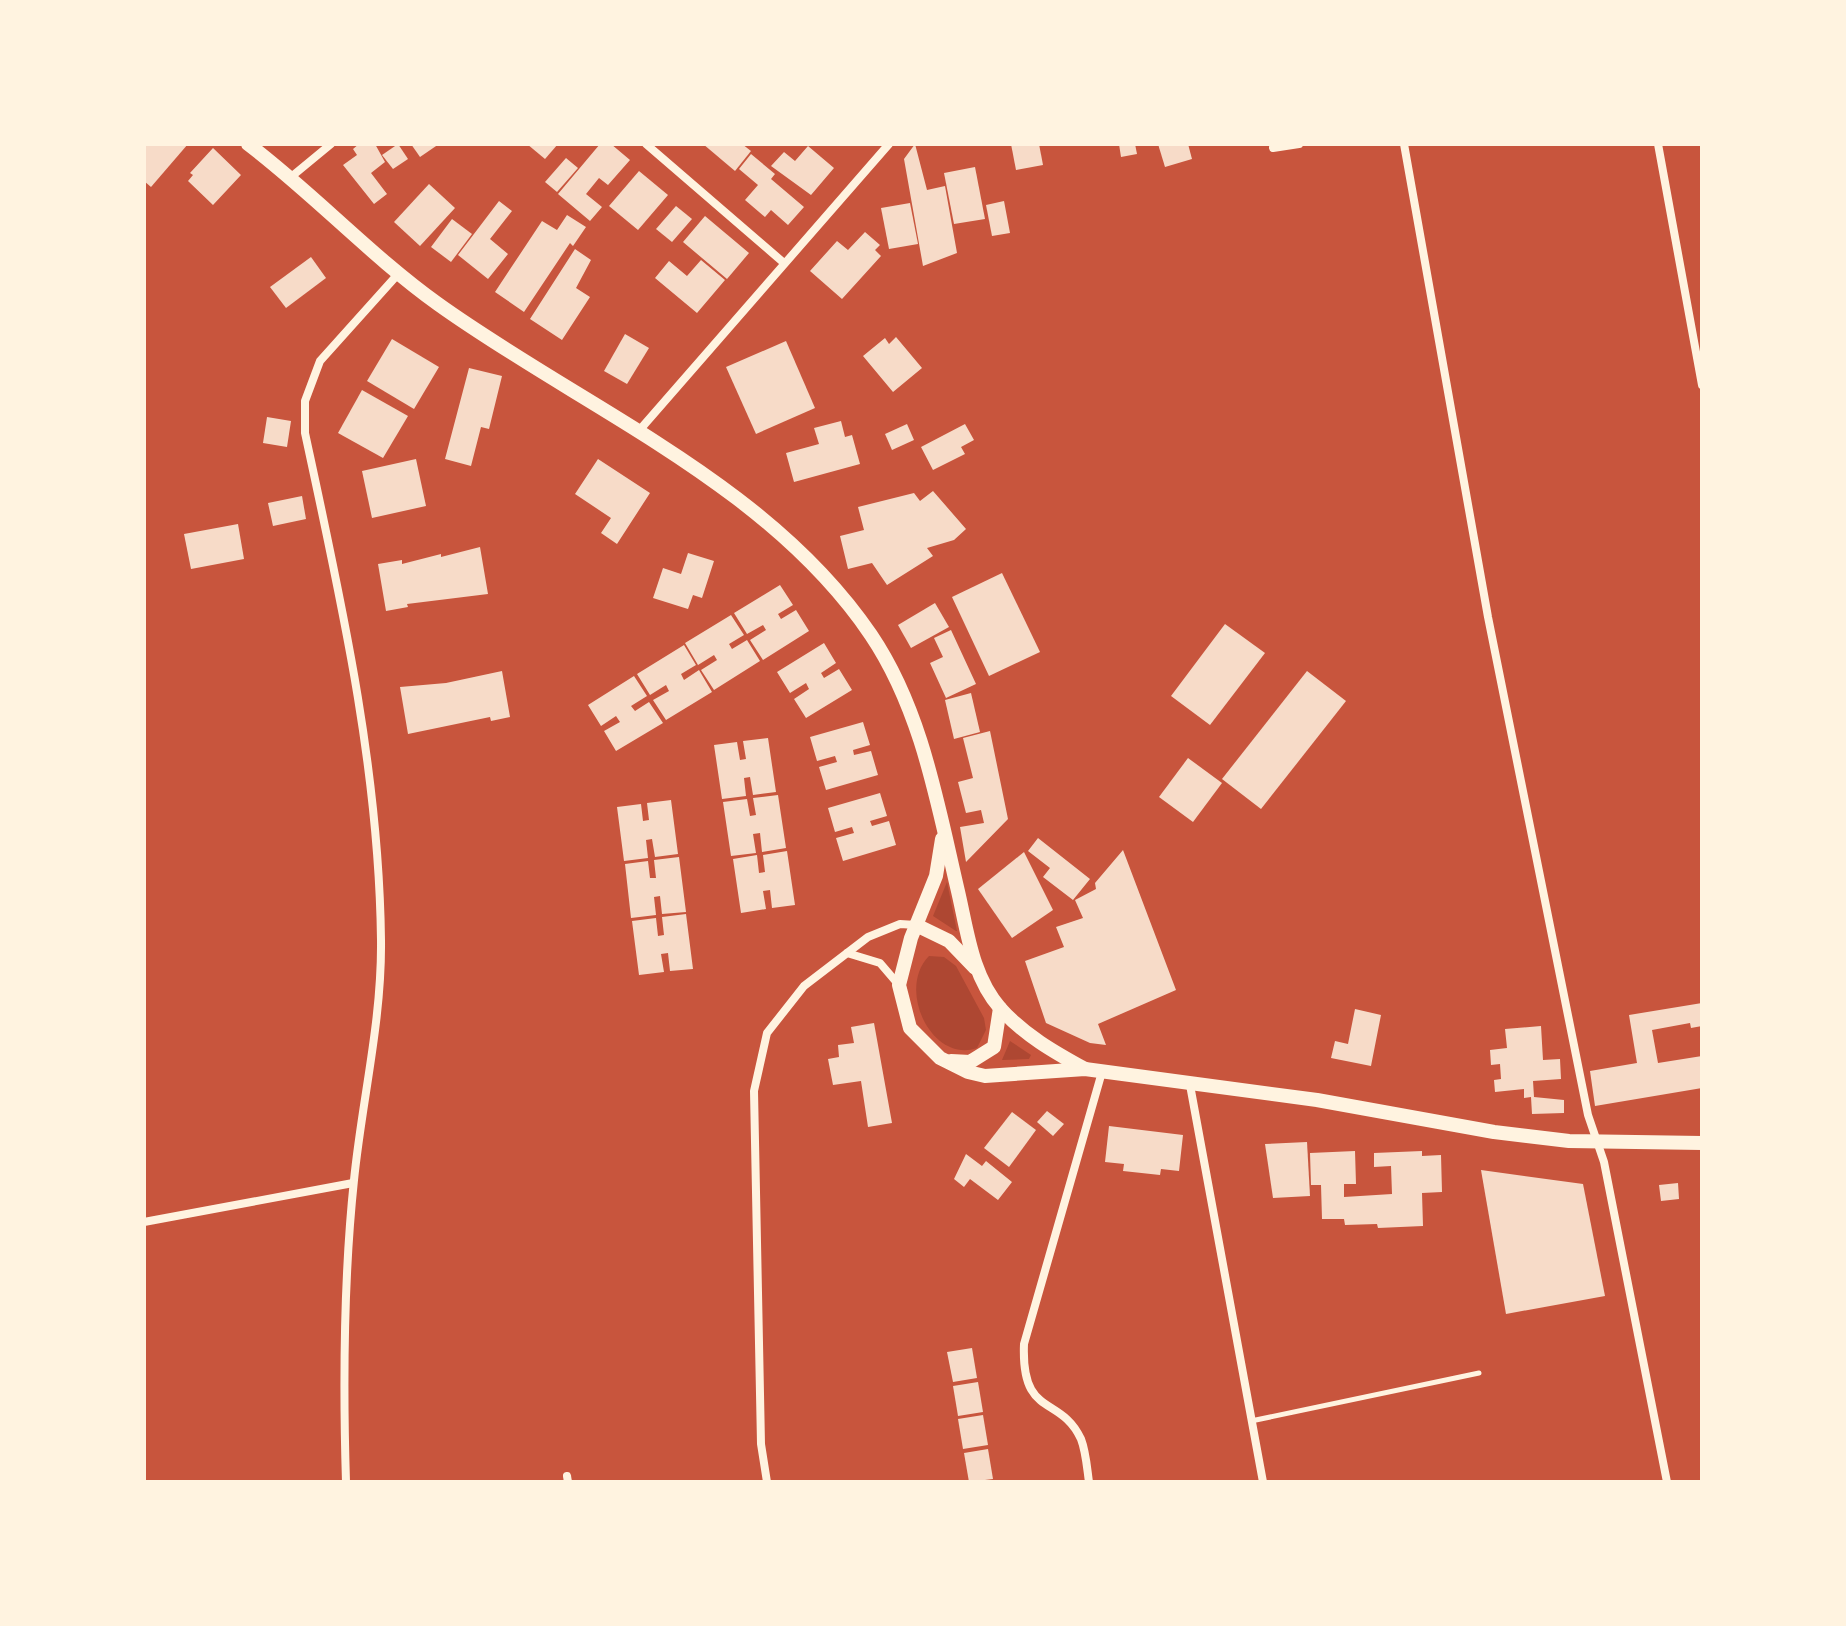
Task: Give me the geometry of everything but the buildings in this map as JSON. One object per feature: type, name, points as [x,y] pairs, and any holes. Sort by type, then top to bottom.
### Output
[{"type":"main road","points":[[248,144],[291,177],[399,272],[507,351],[747,504],[801,551],[843,597],[887,662],[910,709],[977,972]]},
{"type":"main road","points":[[943,829],[936,876],[905,954],[899,985],[910,1028],[940,1058],[985,1076],[1085,1069],[1317,1100],[1494,1132],[1595,1141],[1702,1143]]},
{"type":"main road","points":[[916,925],[940,935],[959,949],[1000,1008],[1049,1050],[1085,1069]]},
{"type":"main road","points":[[905,954],[923,941],[940,935]]},
{"type":"main road","points":[[940,1058],[970,1062],[983,1057],[994,1047],[1000,1008]]},
{"type":"street","points":[[291,177],[331,144]]},
{"type":"street","points":[[646,144],[784,263]]},
{"type":"street","points":[[637,433],[889,144]]},
{"type":"street","points":[[1273,148],[1299,144]]},
{"type":"street","points":[[1404,144],[1488,617],[1595,1141],[1604,1162],[1667,1482]]},
{"type":"street","points":[[1658,144],[1702,385]]},
{"type":"street","points":[[346,1482],[344,1414],[353,1183],[378,1021],[380,925],[364,723],[305,433],[305,401],[320,361],[399,272]]},
{"type":"street","points":[[767,1482],[761,1444],[754,1091],[767,1033],[804,986],[847,953],[882,929],[900,924],[916,925]]},
{"type":"street","points":[[847,953],[880,963],[899,985]]},
{"type":"street","points":[[1089,1482],[1080,1438],[1070,1424],[1038,1400],[1027,1385],[1023,1368],[1024,1344],[1102,1072]]},
{"type":"street","points":[[1190,1085],[1263,1482]]},
{"type":"street","points":[[144,1222],[353,1183]]},
{"type":"lane","points":[[1251,1421],[1479,1373]]},
{"type":"shaded area","points":[[947,882],[957,931],[933,916]]},
{"type":"shaded area","points":[[929,956],[944,957],[956,966],[984,1018],[986,1030],[977,1048],[961,1050],[946,1045],[933,1035],[924,1020],[916,987],[920,970]]},
{"type":"shaded area","points":[[1010,1041],[1031,1055],[1029,1059],[1002,1060]]}]
